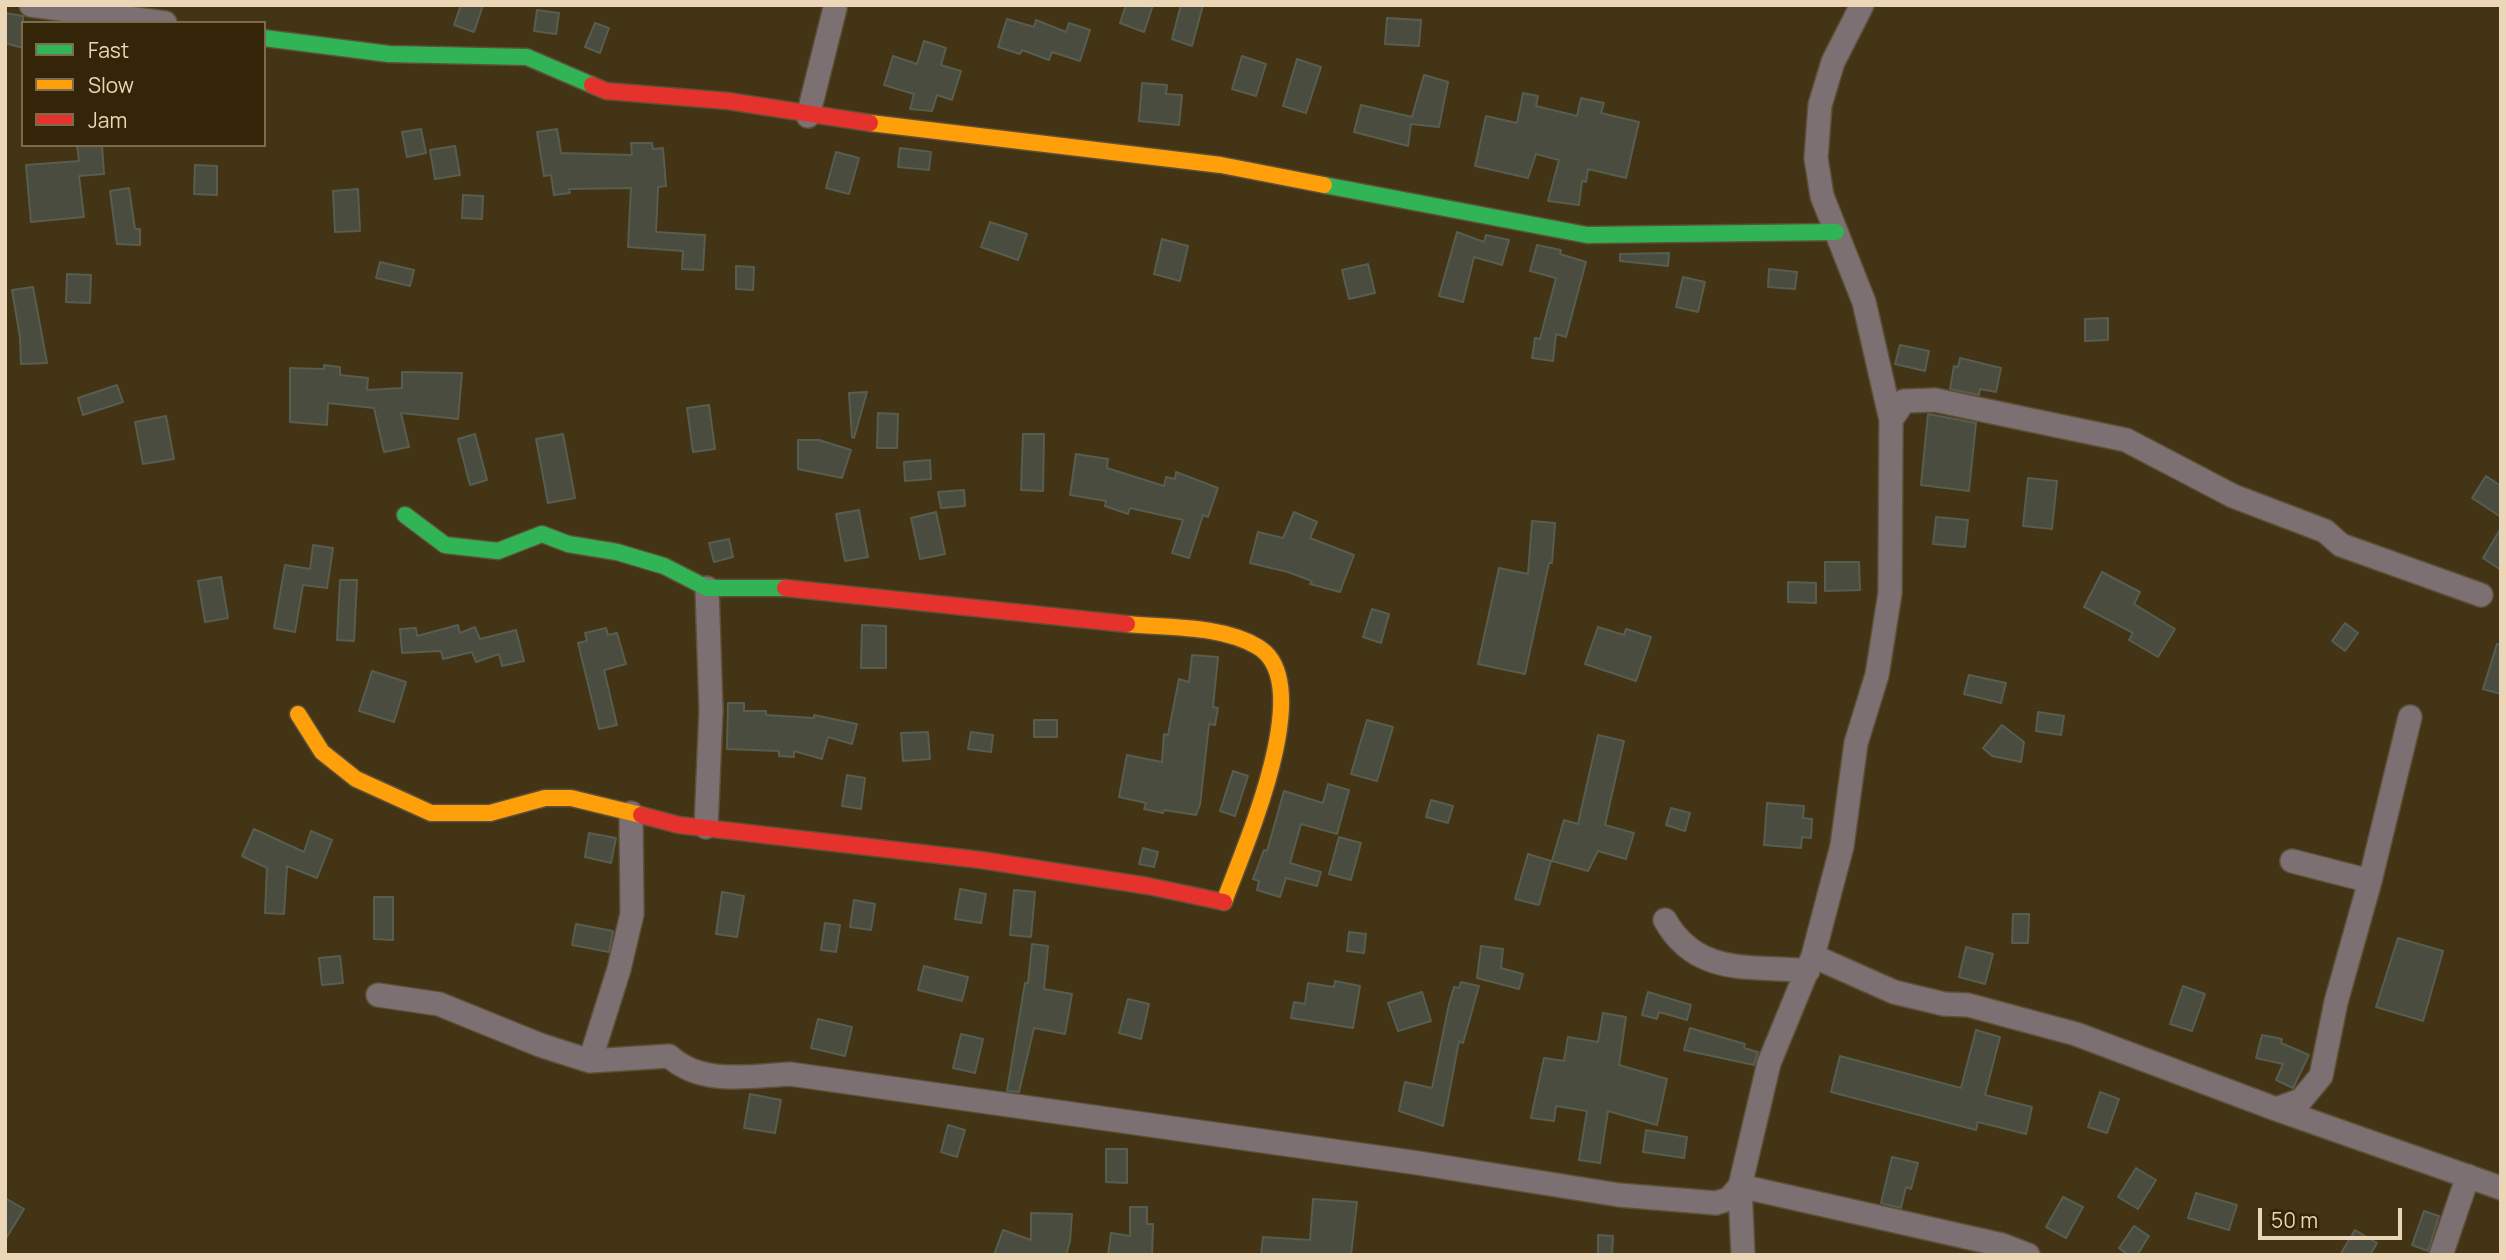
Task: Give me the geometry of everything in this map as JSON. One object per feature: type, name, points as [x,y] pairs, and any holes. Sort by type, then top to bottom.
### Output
[{"type":"street","points":[[31,5],[150,21]]},
{"type":"street","points":[[1743,1255],[1740,1186],[1769,1063],[1811,963],[1842,846],[1856,743],[1884,644],[1893,538],[1891,420],[1864,302],[1822,196],[1816,158],[1820,104],[1833,62],[1862,5]]},
{"type":"street","points":[[808,116],[835,8]]},
{"type":"street","points":[[266,38],[389,54],[527,57],[606,92],[727,101],[808,116],[1221,165],[1587,234],[1836,232]]},
{"type":"street","points":[[1891,420],[1905,401],[1935,400],[2126,440],[2233,496],[2325,531],[2342,545],[2482,595]]},
{"type":"street","points":[[298,714],[322,752],[356,779],[431,813],[490,813],[545,799],[572,798],[679,825],[981,860],[1148,886],[1223,904],[1270,770],[1282,722],[1280,683],[1270,656],[1241,639],[1192,631],[789,588],[707,588],[664,566],[617,552],[568,544],[542,534],[498,551],[444,545],[405,515]]},
{"type":"street","points":[[706,827],[711,710],[707,588]]},
{"type":"street","points":[[2276,1109],[2301,1100],[2320,1076],[2336,1002],[2370,881],[2410,717]]},
{"type":"street","points":[[590,1061],[619,969],[632,914],[631,813]]},
{"type":"street","points":[[2292,861],[2370,881]]},
{"type":"street","points":[[1665,920],[1676,940],[1697,955],[1718,964],[1811,963],[1894,992],[1944,1004],[1968,1005],[2076,1034],[2276,1109],[2501,1188]]},
{"type":"street","points":[[378,995],[439,1004],[503,1027],[540,1045],[590,1061],[669,1056],[680,1066],[712,1078],[803,1076],[1418,1163],[1619,1195],[1716,1203],[1729,1199],[1740,1186]]},
{"type":"street","points":[[2441,1255],[2468,1176]]},
{"type":"street","points":[[1740,1186],[2002,1245],[2028,1255]]},
{"type":"building","points":[[461,5],[483,5],[474,32],[454,25]]},
{"type":"building","points":[[1126,5],[1153,5],[1144,32],[1120,23]]},
{"type":"building","points":[[1181,5],[1203,5],[1192,46],[1172,39]]},
{"type":"building","points":[[537,10],[559,13],[556,34],[534,31]]},
{"type":"building","points":[[5,13],[23,16],[21,47],[5,43]]},
{"type":"building","points":[[1387,18],[1421,20],[1419,46],[1385,44]]},
{"type":"building","points":[[1007,19],[1034,27],[1036,20],[1066,32],[1069,23],[1090,30],[1080,61],[1052,52],[1049,60],[1022,50],[1020,54],[998,47]]},
{"type":"building","points":[[595,23],[609,28],[600,53],[585,47]]},
{"type":"building","points":[[924,41],[946,48],[941,65],[961,71],[952,100],[937,95],[932,111],[910,109],[914,94],[884,85],[893,56],[917,64]]},
{"type":"building","points":[[1242,56],[1266,64],[1256,96],[1232,89]]},
{"type":"building","points":[[1297,59],[1321,67],[1306,113],[1283,106]]},
{"type":"building","points":[[1424,75],[1448,82],[1439,127],[1411,124],[1408,146],[1354,132],[1361,105],[1412,117]]},
{"type":"building","points":[[1142,83],[1167,85],[1166,94],[1182,95],[1179,125],[1139,121]]},
{"type":"building","points":[[1523,93],[1538,96],[1536,106],[1577,116],[1581,98],[1604,103],[1601,113],[1639,122],[1626,178],[1588,169],[1586,182],[1582,181],[1579,205],[1548,201],[1559,160],[1536,154],[1528,178],[1475,166],[1486,116],[1517,123]]},
{"type":"building","points":[[421,129],[426,153],[407,157],[402,132]]},
{"type":"building","points":[[557,129],[561,153],[632,155],[631,143],[652,143],[653,149],[663,148],[666,186],[658,187],[656,232],[705,235],[703,270],[682,269],[683,251],[628,247],[631,188],[569,189],[570,193],[554,195],[551,175],[544,176],[537,132]]},
{"type":"building","points":[[455,146],[460,175],[435,179],[430,150]]},
{"type":"building","points":[[77,147],[102,147],[104,174],[79,176],[84,217],[31,222],[26,165],[79,161]]},
{"type":"building","points":[[900,148],[931,152],[929,170],[898,167]]},
{"type":"building","points":[[836,152],[859,158],[849,194],[826,188]]},
{"type":"building","points":[[195,165],[217,166],[217,195],[194,194]]},
{"type":"building","points":[[129,188],[135,229],[140,229],[140,245],[117,244],[110,191]]},
{"type":"building","points":[[358,189],[360,231],[335,232],[333,191]]},
{"type":"building","points":[[463,195],[483,196],[482,219],[462,218]]},
{"type":"building","points":[[990,222],[1027,234],[1018,260],[981,247]]},
{"type":"building","points":[[1457,232],[1484,242],[1486,235],[1509,240],[1502,265],[1474,257],[1463,302],[1439,296]]},
{"type":"building","points":[[1162,239],[1188,246],[1180,281],[1154,274]]},
{"type":"building","points":[[1537,245],[1561,250],[1560,254],[1586,262],[1566,337],[1556,334],[1553,361],[1532,358],[1535,338],[1540,339],[1556,278],[1530,271]]},
{"type":"building","points":[[1669,253],[1668,266],[1620,261],[1620,254]]},
{"type":"building","points":[[380,262],[414,270],[410,286],[376,278]]},
{"type":"building","points":[[1368,264],[1375,293],[1349,299],[1342,270]]},
{"type":"building","points":[[736,266],[754,267],[753,290],[736,289]]},
{"type":"building","points":[[1769,269],[1797,272],[1795,289],[1768,287]]},
{"type":"building","points":[[67,274],[91,275],[90,303],[66,302]]},
{"type":"building","points":[[1683,277],[1705,282],[1698,312],[1676,307]]},
{"type":"building","points":[[33,287],[47,363],[21,364],[20,337],[12,290]]},
{"type":"building","points":[[2108,318],[2108,340],[2085,341],[2085,319]]},
{"type":"building","points":[[1900,345],[1929,351],[1925,371],[1895,364]]},
{"type":"building","points":[[1960,358],[2001,368],[1996,392],[1980,389],[1979,395],[1950,389],[1954,366],[1958,367]]},
{"type":"building","points":[[324,365],[340,367],[340,375],[368,378],[367,390],[402,388],[402,372],[462,373],[458,419],[401,413],[409,447],[384,452],[374,408],[328,403],[327,425],[290,422],[290,368],[324,369]]},
{"type":"building","points":[[117,385],[123,402],[83,415],[78,398]]},
{"type":"building","points":[[867,392],[854,438],[849,393]]},
{"type":"building","points":[[709,405],[715,449],[693,452],[687,408]]},
{"type":"building","points":[[878,413],[898,414],[897,448],[877,448]]},
{"type":"building","points":[[1928,414],[1976,423],[1969,491],[1921,485]]},
{"type":"building","points":[[166,416],[174,459],[143,464],[135,422]]},
{"type":"building","points":[[475,434],[487,480],[470,485],[458,439]]},
{"type":"building","points":[[563,434],[575,498],[548,503],[536,439]]},
{"type":"building","points":[[1023,434],[1044,434],[1043,491],[1021,490]]},
{"type":"building","points":[[798,440],[819,440],[851,450],[842,478],[798,469]]},
{"type":"building","points":[[1076,454],[1108,459],[1107,468],[1164,486],[1166,477],[1175,479],[1176,472],[1218,488],[1208,517],[1203,515],[1189,558],[1172,553],[1183,520],[1130,508],[1128,514],[1105,506],[1106,501],[1070,495]]},
{"type":"building","points":[[930,460],[931,479],[905,481],[904,462]]},
{"type":"building","points":[[2486,476],[2501,486],[2501,517],[2472,498]]},
{"type":"building","points":[[2028,478],[2057,481],[2052,529],[2023,526]]},
{"type":"building","points":[[964,490],[965,506],[941,508],[938,492]]},
{"type":"building","points":[[859,510],[868,557],[845,561],[836,514]]},
{"type":"building","points":[[936,512],[945,554],[920,559],[911,518]]},
{"type":"building","points":[[1294,512],[1317,522],[1310,538],[1354,555],[1340,592],[1310,584],[1312,581],[1288,572],[1250,563],[1258,532],[1283,538]]},
{"type":"building","points":[[1936,517],[1968,520],[1965,547],[1933,544]]},
{"type":"building","points":[[1532,521],[1555,523],[1552,563],[1549,563],[1525,674],[1478,664],[1499,568],[1528,574]]},
{"type":"building","points":[[2501,528],[2501,570],[2483,558]]},
{"type":"building","points":[[729,539],[733,557],[714,562],[709,543]]},
{"type":"building","points":[[313,545],[333,548],[327,588],[303,585],[295,632],[274,628],[285,565],[310,569]]},
{"type":"building","points":[[1825,562],[1859,562],[1860,590],[1825,591]]},
{"type":"building","points":[[2102,572],[2140,592],[2134,604],[2175,629],[2158,657],[2129,640],[2133,633],[2084,607]]},
{"type":"building","points":[[221,577],[228,618],[205,622],[198,581]]},
{"type":"building","points":[[340,580],[357,580],[354,641],[337,640]]},
{"type":"building","points":[[1788,582],[1816,583],[1816,603],[1788,602]]},
{"type":"building","points":[[1372,609],[1389,614],[1381,643],[1363,637]]},
{"type":"building","points":[[2345,623],[2358,633],[2345,651],[2332,641]]},
{"type":"building","points":[[458,625],[460,633],[475,627],[480,639],[516,630],[524,661],[502,666],[499,654],[476,662],[472,652],[443,659],[441,651],[402,653],[400,629],[416,628],[417,636]]},
{"type":"building","points":[[862,625],[886,626],[886,668],[861,668]]},
{"type":"building","points":[[1598,627],[1624,635],[1626,629],[1651,637],[1636,681],[1585,664]]},
{"type":"building","points":[[606,628],[608,635],[617,633],[626,664],[604,670],[617,725],[599,729],[578,643],[587,641],[585,633]]},
{"type":"building","points":[[2497,644],[2501,644],[2501,694],[2483,689]]},
{"type":"building","points":[[1192,655],[1218,657],[1213,707],[1218,708],[1215,725],[1209,724],[1200,805],[1196,815],[1144,809],[1146,803],[1119,797],[1127,755],[1162,762],[1164,734],[1168,735],[1179,679],[1189,682]]},
{"type":"building","points":[[372,671],[406,682],[394,722],[359,711]]},
{"type":"building","points":[[1969,675],[2006,683],[2001,703],[1964,694]]},
{"type":"building","points":[[728,703],[744,703],[744,711],[766,711],[766,715],[814,718],[814,715],[857,724],[852,744],[828,737],[822,759],[794,751],[794,757],[779,756],[779,751],[727,749]]},
{"type":"building","points":[[2038,712],[2064,716],[2061,735],[2036,731]]},
{"type":"building","points":[[1034,720],[1057,720],[1057,737],[1034,737]]},
{"type":"building","points":[[1367,720],[1393,727],[1377,781],[1351,774]]},
{"type":"building","points":[[2002,725],[2024,742],[2021,762],[1992,756],[1983,748]]},
{"type":"building","points":[[928,732],[930,759],[903,761],[901,733]]},
{"type":"building","points":[[971,732],[993,735],[991,752],[968,749]]},
{"type":"building","points":[[1598,735],[1624,741],[1605,825],[1634,833],[1626,859],[1598,851],[1588,871],[1552,861],[1564,820],[1578,824]]},
{"type":"building","points":[[1233,771],[1248,776],[1235,816],[1220,811]]},
{"type":"building","points":[[847,775],[865,778],[861,809],[842,806]]},
{"type":"building","points":[[1328,784],[1349,790],[1337,834],[1301,824],[1290,863],[1321,872],[1317,886],[1286,878],[1280,897],[1257,890],[1259,881],[1253,879],[1264,850],[1267,851],[1284,791],[1323,803]]},
{"type":"building","points":[[1431,800],[1453,806],[1448,823],[1426,817]]},
{"type":"building","points":[[1767,803],[1804,806],[1803,818],[1812,819],[1811,838],[1802,837],[1801,848],[1764,845]]},
{"type":"building","points":[[1671,808],[1690,813],[1685,831],[1666,825]]},
{"type":"building","points":[[254,829],[304,852],[311,831],[332,840],[317,878],[287,866],[284,914],[265,913],[267,868],[242,856]]},
{"type":"building","points":[[589,833],[616,838],[611,863],[585,857]]},
{"type":"building","points":[[1339,837],[1361,843],[1351,880],[1329,874]]},
{"type":"building","points":[[1143,848],[1158,852],[1154,867],[1139,864]]},
{"type":"building","points":[[1528,854],[1551,861],[1539,905],[1515,899]]},
{"type":"building","points":[[960,889],[986,894],[981,923],[955,919]]},
{"type":"building","points":[[1014,890],[1035,892],[1031,937],[1010,935]]},
{"type":"building","points":[[722,892],[744,896],[737,937],[716,934]]},
{"type":"building","points":[[374,897],[393,897],[393,940],[374,939]]},
{"type":"building","points":[[854,900],[875,904],[871,930],[850,927]]},
{"type":"building","points":[[2013,914],[2029,914],[2028,943],[2012,943]]},
{"type":"building","points":[[825,923],[840,925],[836,952],[821,950]]},
{"type":"building","points":[[576,924],[613,931],[609,952],[572,945]]},
{"type":"building","points":[[1349,932],[1366,934],[1364,953],[1347,951]]},
{"type":"building","points":[[2398,938],[2443,951],[2423,1021],[2376,1007]]},
{"type":"building","points":[[1032,944],[1048,946],[1044,989],[1072,994],[1065,1034],[1034,1028],[1019,1092],[1007,1091],[1025,983],[1028,983]]},
{"type":"building","points":[[1481,946],[1503,949],[1501,968],[1523,974],[1519,989],[1477,978]]},
{"type":"building","points":[[1966,947],[1993,954],[1985,984],[1959,977]]},
{"type":"building","points":[[340,956],[343,983],[322,985],[319,958]]},
{"type":"building","points":[[924,966],[968,977],[962,1001],[918,990]]},
{"type":"building","points":[[1335,981],[1360,986],[1353,1028],[1291,1018],[1294,1002],[1305,1004],[1308,983],[1334,987]]},
{"type":"building","points":[[1461,982],[1479,986],[1463,1043],[1459,1041],[1443,1126],[1399,1111],[1405,1082],[1432,1088],[1449,1004],[1454,987],[1459,988]]},
{"type":"building","points":[[2183,986],[2205,994],[2192,1031],[2170,1024]]},
{"type":"building","points":[[1422,992],[1431,1021],[1398,1031],[1388,1003]]},
{"type":"building","points":[[1648,992],[1691,1005],[1687,1020],[1659,1012],[1657,1019],[1642,1015]]},
{"type":"building","points":[[1128,999],[1149,1004],[1141,1039],[1119,1033]]},
{"type":"building","points":[[1603,1013],[1626,1017],[1619,1065],[1667,1079],[1657,1125],[1608,1111],[1600,1163],[1579,1160],[1587,1111],[1556,1106],[1554,1121],[1531,1118],[1544,1058],[1564,1061],[1568,1037],[1598,1042]]},
{"type":"building","points":[[818,1019],[852,1027],[845,1056],[811,1048]]},
{"type":"building","points":[[1690,1028],[1745,1044],[1744,1048],[1758,1052],[1754,1065],[1684,1050]]},
{"type":"building","points":[[1976,1030],[2000,1037],[1985,1095],[2032,1107],[2026,1134],[1978,1122],[1976,1130],[1831,1092],[1840,1056],[1961,1088]]},
{"type":"building","points":[[961,1034],[983,1039],[975,1073],[953,1068]]},
{"type":"building","points":[[2262,1035],[2282,1039],[2281,1043],[2309,1055],[2293,1088],[2276,1080],[2283,1064],[2256,1058]]},
{"type":"building","points":[[2100,1092],[2119,1099],[2107,1133],[2088,1127]]},
{"type":"building","points":[[750,1094],[781,1100],[775,1133],[744,1128]]},
{"type":"building","points":[[948,1125],[965,1130],[957,1157],[941,1152]]},
{"type":"building","points":[[1646,1130],[1687,1137],[1684,1158],[1643,1152]]},
{"type":"building","points":[[1106,1149],[1127,1149],[1127,1183],[1106,1182]]},
{"type":"building","points":[[1892,1157],[1918,1163],[1911,1189],[1906,1187],[1901,1208],[1881,1203]]},
{"type":"building","points":[[2136,1168],[2156,1180],[2138,1209],[2118,1197]]},
{"type":"building","points":[[2196,1193],[2237,1205],[2229,1230],[2188,1218]]},
{"type":"building","points":[[2063,1197],[2083,1207],[2066,1238],[2046,1227]]},
{"type":"building","points":[[5,1198],[24,1209],[5,1240]]},
{"type":"building","points":[[1313,1199],[1357,1202],[1351,1255],[1261,1255],[1263,1237],[1310,1240]]},
{"type":"building","points":[[1130,1207],[1147,1207],[1147,1224],[1153,1224],[1152,1255],[1108,1255],[1111,1233],[1130,1236]]},
{"type":"building","points":[[2424,1211],[2439,1216],[2428,1251],[2412,1245]]},
{"type":"building","points":[[1031,1213],[1072,1214],[1066,1255],[994,1255],[1003,1230],[1031,1240]]},
{"type":"building","points":[[2134,1226],[2149,1236],[2137,1255],[2128,1255],[2119,1248]]},
{"type":"building","points":[[2355,1230],[2377,1243],[2370,1255],[2340,1255]]},
{"type":"building","points":[[1598,1235],[1613,1236],[1612,1255],[1598,1255]]},
{"type":"traffic: fast","points":[[266,38],[389,54],[527,57],[592,85]]},
{"type":"traffic: fast","points":[[1324,185],[1587,235],[1836,232]]},
{"type":"traffic: fast","points":[[405,515],[445,545],[498,551],[542,534],[568,544],[617,552],[664,566],[707,588],[785,588]]},
{"type":"traffic: slow","points":[[870,123],[1221,165],[1324,185]]},
{"type":"traffic: slow","points":[[1127,624],[1194,629],[1228,635],[1258,647],[1275,666],[1281,695],[1279,730],[1271,769],[1224,902]]},
{"type":"traffic: slow","points":[[298,714],[322,752],[356,779],[431,813],[490,813],[545,798],[571,798],[641,815]]},
{"type":"traffic: jam","points":[[592,85],[606,91],[728,101],[870,123]]},
{"type":"traffic: jam","points":[[785,588],[1127,624]]},
{"type":"traffic: jam","points":[[641,815],[679,825],[981,860],[1148,886],[1224,902]]}]
